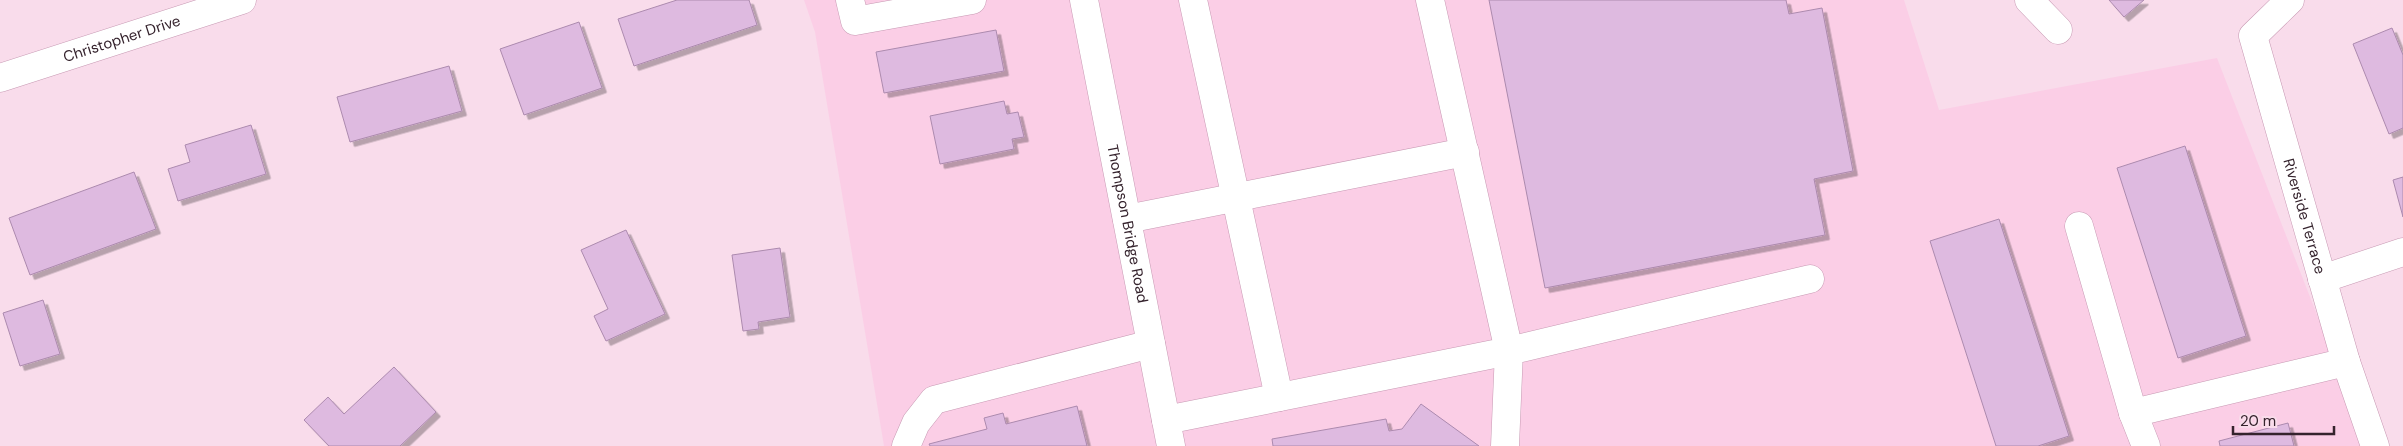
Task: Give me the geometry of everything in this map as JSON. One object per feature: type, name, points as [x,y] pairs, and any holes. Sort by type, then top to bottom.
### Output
[{"type":"main road","name":"Christopher Drive","points":[[0,78],[242,0]]},
{"type":"main road","points":[[850,0],[856,20],[972,0]]},
{"type":"main road","name":"Thompson Bridge Road","points":[[1084,0],[1168,433]]},
{"type":"main road","points":[[1193,0],[1279,397]]},
{"type":"main road","points":[[1430,0],[1509,351],[1505,446]]},
{"type":"main road","points":[[2029,0],[2058,30]]},
{"type":"main road","name":"Riverside Terrace","points":[[2290,0],[2252,36],[2346,362],[2375,446]]},
{"type":"main road","points":[[1127,219],[1465,152]]},
{"type":"main road","points":[[2079,226],[2133,413],[2146,446]]},
{"type":"main road","points":[[2322,280],[2403,252]]},
{"type":"main road","points":[[1168,433],[1279,397],[1509,351],[1810,280]]},
{"type":"main road","points":[[906,446],[916,423],[934,400],[1151,344]]},
{"type":"main road","points":[[2133,413],[2346,362]]},
{"type":"shaded area","points":[[804,0],[1904,0],[1939,110],[2217,58],[2368,446],[884,446],[815,32]]},
{"type":"building","points":[[677,0],[749,0],[757,25],[634,66],[618,19]]},
{"type":"building","points":[[1489,0],[1786,0],[1789,14],[1822,8],[1853,171],[1814,179],[1825,235],[1545,288]]},
{"type":"building","points":[[2109,0],[2144,0],[2124,17]]},
{"type":"building","points":[[579,22],[602,88],[524,115],[500,49]]},
{"type":"building","points":[[2392,28],[2403,55],[2403,128],[2389,134],[2353,44]]},
{"type":"building","points":[[996,30],[1004,71],[884,93],[876,52]]},
{"type":"building","points":[[449,66],[462,111],[350,142],[337,97]]},
{"type":"building","points":[[1004,101],[1007,114],[1018,112],[1024,137],[1012,139],[1014,149],[940,164],[930,116]]},
{"type":"building","points":[[251,125],[266,174],[178,201],[168,169],[190,162],[185,145]]},
{"type":"building","points":[[2185,146],[2246,336],[2178,358],[2117,168]]},
{"type":"building","points":[[134,172],[156,229],[30,275],[9,218]]},
{"type":"building","points":[[2403,177],[2403,217],[2393,180]]},
{"type":"building","points":[[1999,219],[2069,436],[2038,446],[1996,446],[1930,241]]},
{"type":"building","points":[[626,230],[665,314],[606,341],[594,316],[608,309],[581,250]]},
{"type":"building","points":[[780,248],[790,317],[758,322],[759,329],[743,331],[732,255]]},
{"type":"building","points":[[43,300],[60,354],[20,366],[3,313]]},
{"type":"building","points":[[394,367],[436,412],[400,446],[329,446],[304,420],[328,397],[344,414]]},
{"type":"building","points":[[1421,404],[1479,446],[1273,446],[1272,439],[1386,419],[1389,431],[1402,429]]},
{"type":"building","points":[[1077,406],[1087,446],[930,446],[929,444],[987,429],[984,418],[1003,413],[1006,424]]},
{"type":"building","points":[[2288,423],[2294,446],[2220,446],[2219,441]]}]
